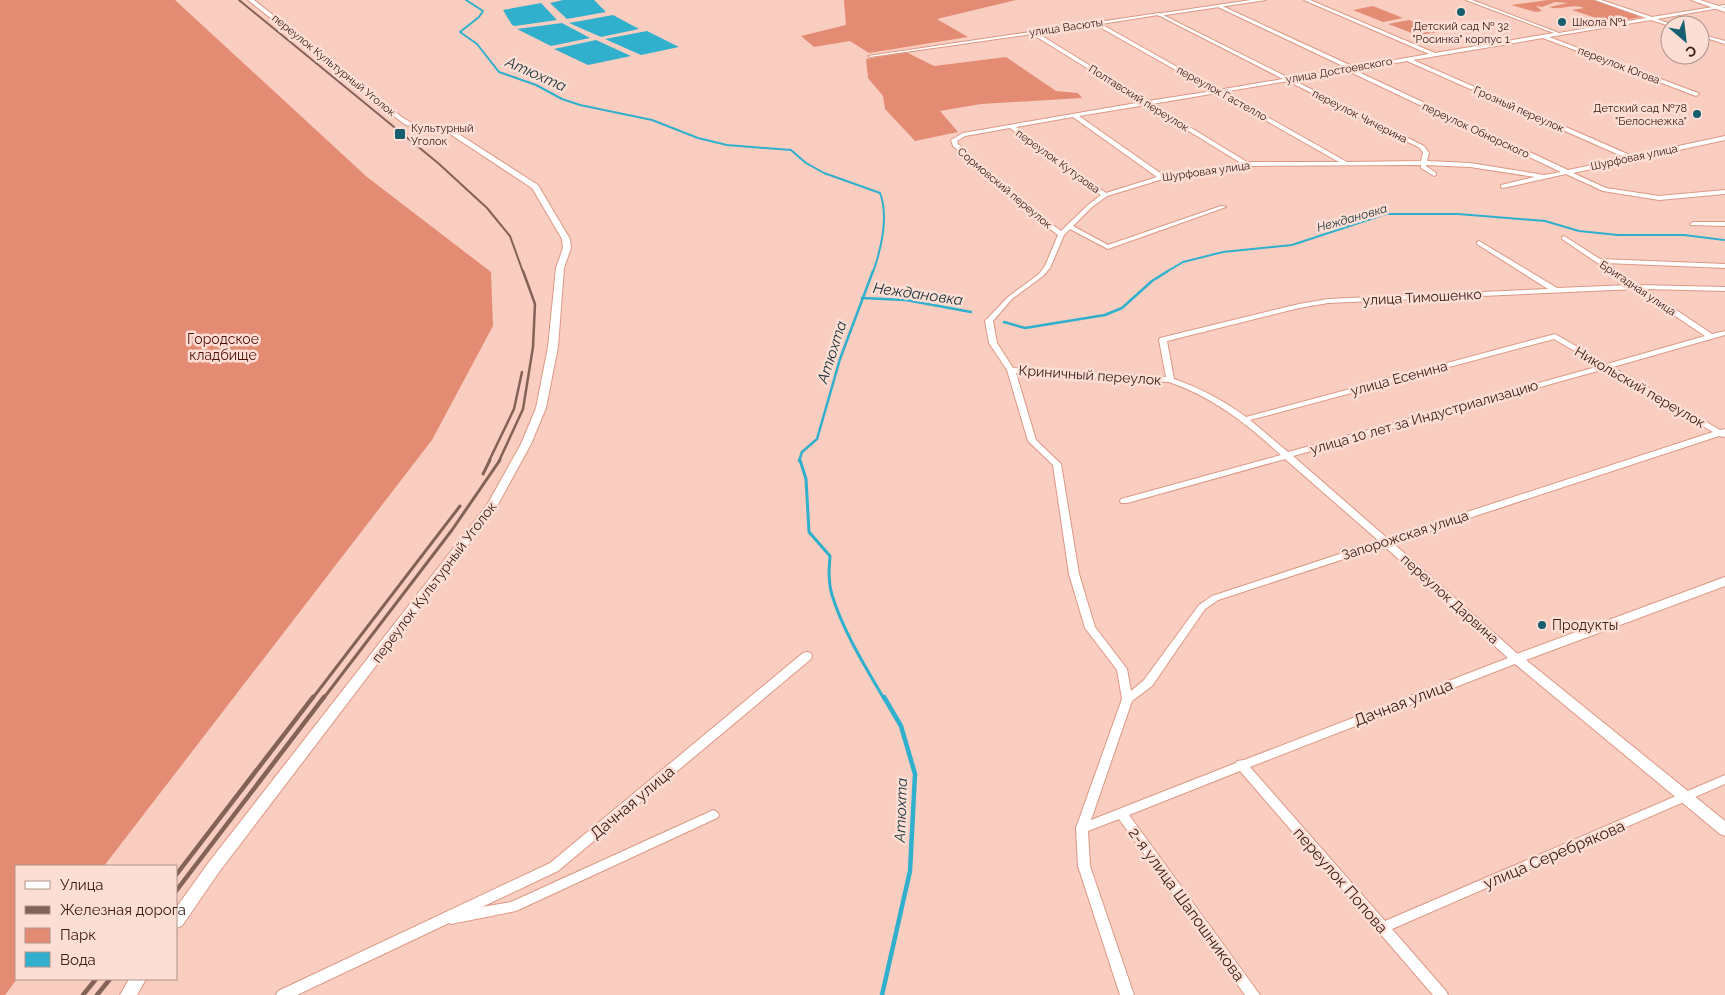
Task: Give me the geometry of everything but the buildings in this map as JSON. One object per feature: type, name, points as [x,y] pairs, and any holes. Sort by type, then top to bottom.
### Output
[{"type":"street","name":"переулок Культурный Уголок","points":[[178,918],[214,867],[492,506],[526,444],[541,408],[553,347],[560,268],[567,248],[566,239],[535,187],[467,141],[437,130],[421,133],[421,128],[408,124],[401,119],[251,0]]},
{"type":"street","name":"улица Васюты","points":[[870,56],[1263,0]]},
{"type":"street","points":[[1306,0],[1433,54]]},
{"type":"street","points":[[1468,0],[1557,33]]},
{"type":"street","points":[[1597,0],[1660,21]]},
{"type":"street","points":[[1694,0],[1725,10]]},
{"type":"street","name":"переулок Обнорского","points":[[1220,6],[1605,190]]},
{"type":"street","name":"улица Достоевского","points":[[954,140],[963,135],[1074,115],[1725,6]]},
{"type":"street","name":"переулок Чичерина","points":[[1159,14],[1422,147],[1426,153],[1426,159],[1422,163]]},
{"type":"street","name":"переулок Гастелло","points":[[1096,23],[1347,164]]},
{"type":"street","name":"Полтавский переулок","points":[[1032,32],[1246,164]]},
{"type":"street","name":"переулок Югова","points":[[1542,36],[1696,94]]},
{"type":"street","points":[[1710,38],[1725,43]]},
{"type":"street","name":"Грозный переулок","points":[[1406,59],[1631,158]]},
{"type":"street","points":[[1074,115],[1162,176]]},
{"type":"street","name":"переулок Кутузова","points":[[1011,126],[1105,195]]},
{"type":"street","name":"Шурфовая улица","points":[[1504,186],[1725,138]]},
{"type":"street","name":"Сормовский переулок","points":[[954,140],[955,145],[1007,192],[1060,234]]},
{"type":"street","points":[[1422,163],[1423,167],[1434,174]]},
{"type":"street","name":"Шурфовая улица","points":[[1011,370],[993,343],[989,321],[1010,298],[1041,276],[1048,266],[1060,234],[1105,195],[1162,176],[1246,164],[1422,163],[1470,165],[1543,177]]},
{"type":"street","points":[[1605,190],[1659,198],[1725,192]]},
{"type":"street","points":[[1068,226],[1108,247],[1223,207]]},
{"type":"street","points":[[1693,224],[1725,224]]},
{"type":"street","name":"Бригадная улица","points":[[1564,238],[1712,337]]},
{"type":"street","points":[[1479,243],[1555,290]]},
{"type":"street","points":[[1598,261],[1725,266]]},
{"type":"street","name":"улица Тимошенко","points":[[1170,380],[1163,340],[1299,306],[1328,301],[1635,287],[1725,289]]},
{"type":"street","name":"улица 10 лет за Индустриализацию","points":[[1124,501],[1725,333]]},
{"type":"street","name":"Никольский переулок","points":[[1555,336],[1723,434]]},
{"type":"street","name":"улица Есенина","points":[[1243,420],[1555,336]]},
{"type":"street","points":[[1011,370],[1032,441],[1057,464],[1074,574],[1090,628],[1122,669],[1127,699],[1082,828],[1084,866],[1127,995]]},
{"type":"street","name":"Криничный переулок","points":[[1011,370],[1170,380]]},
{"type":"street","name":"переулок Дарвина","points":[[1170,380],[1191,385],[1212,397],[1243,420],[1386,541],[1516,659],[1725,830]]},
{"type":"street","name":"Запорожская улица","points":[[1127,699],[1148,682],[1202,607],[1215,598],[1386,541],[1723,434]]},
{"type":"street","name":"Дачная улица","points":[[1082,828],[1241,764],[1725,581]]},
{"type":"street","name":"Дачная улица","points":[[283,995],[554,867],[807,656]]},
{"type":"street","name":"переулок Попова","points":[[1241,764],[1441,995]]},
{"type":"street","name":"улица Серебрякова","points":[[1382,928],[1725,779]]},
{"type":"street","name":"2-я улица Шапошникова","points":[[1121,812],[1254,995]]},
{"type":"street","name":"Дачная улица","points":[[439,920],[512,907],[713,815]]},
{"type":"street","points":[[128,995],[137,980]]},
{"type":"green space","name":"Городское кладбище","points":[[0,0],[175,0],[367,177],[491,272],[493,326],[432,440],[105,865],[15,865],[16,980],[5,995],[0,995]]},
{"type":"green space","points":[[844,0],[1016,0],[937,19],[968,37],[869,53],[850,41],[814,47],[801,36],[846,25]]},
{"type":"green space","points":[[1548,0],[1594,0],[1642,17],[1587,26],[1579,22],[1599,19],[1572,10],[1584,8],[1576,6],[1549,7],[1568,3],[1555,2],[1542,7],[1536,6],[1542,11],[1536,12],[1511,5]]},
{"type":"green space","points":[[1373,6],[1403,18],[1383,22],[1353,10]]},
{"type":"green space","points":[[1409,20],[1439,32],[1417,35],[1388,24]]},
{"type":"green space","points":[[906,52],[934,66],[1006,57],[1056,91],[1078,93],[1082,98],[981,104],[940,111],[958,132],[915,141],[885,109],[883,96],[868,78],[866,59]]},
{"type":"water","points":[[563,0],[594,0],[606,12],[567,19],[550,3]]},
{"type":"water","points":[[541,3],[557,20],[515,26],[512,25],[503,10]]},
{"type":"water","points":[[613,15],[639,29],[601,37],[569,23]]},
{"type":"water","points":[[562,23],[590,38],[551,46],[517,29]]},
{"type":"water","points":[[647,31],[679,47],[641,55],[605,39]]},
{"type":"water","points":[[596,40],[631,56],[588,65],[554,49]]},
{"type":"waterway","name":"Атюхта","points":[[466,0],[483,11],[479,17],[460,32],[477,44],[499,72],[536,85],[562,99],[580,105],[652,120],[698,138],[727,145],[791,150],[806,163],[824,173],[880,193],[883,202],[884,222],[879,254],[873,272]]},
{"type":"waterway","name":"Неждановка","points":[[1166,272],[1183,262],[1223,252],[1292,245],[1386,214],[1458,214],[1545,221],[1579,231],[1618,235],[1684,235],[1724,240]]},
{"type":"waterway","name":"Атюхта","points":[[863,298],[873,271]]},
{"type":"waterway","name":"Неждановка","points":[[1004,322],[1025,328],[1105,315],[1122,308],[1152,281],[1168,271]]},
{"type":"waterway","name":"Атюхта","points":[[799,461],[802,452],[817,439],[840,359],[863,298]]},
{"type":"waterway","name":"Неждановка","points":[[863,298],[906,300],[971,312]]},
{"type":"waterway","name":"Атюхта","points":[[800,460],[806,479],[809,532],[830,556],[830,585],[842,622],[884,699]]},
{"type":"waterway","name":"Атюхта","points":[[882,995],[910,871],[915,774],[901,726],[884,697]]},
{"type":"railway","points":[[239,0],[438,163],[487,208],[510,236],[523,272]]},
{"type":"railway","points":[[499,461],[523,409],[533,347],[535,304],[523,271]]},
{"type":"railway","points":[[489,461],[514,409],[522,372]]},
{"type":"railway","points":[[483,474],[490,460]]},
{"type":"railway","points":[[323,699],[452,530],[500,460]]},
{"type":"railway","points":[[312,699],[460,506]]},
{"type":"railway","points":[[178,872],[313,697]]},
{"type":"railway","points":[[178,888],[324,697]]},
{"type":"railway","points":[[83,995],[95,980]]},
{"type":"railway","points":[[97,995],[109,980]]},
{"type":"place","name":"Детский сад № 32 \"Росинка\" корпус 1","points":[[1461,12]]},
{"type":"place","name":"Школа №1","points":[[1562,22]]},
{"type":"place","name":"Детский сад №78 \"Белоснежка\"","points":[[1697,114]]},
{"type":"place","name":"Культурный Уголок","points":[[400,134]]},
{"type":"place","name":"Продукты","points":[[1542,625]]}]
